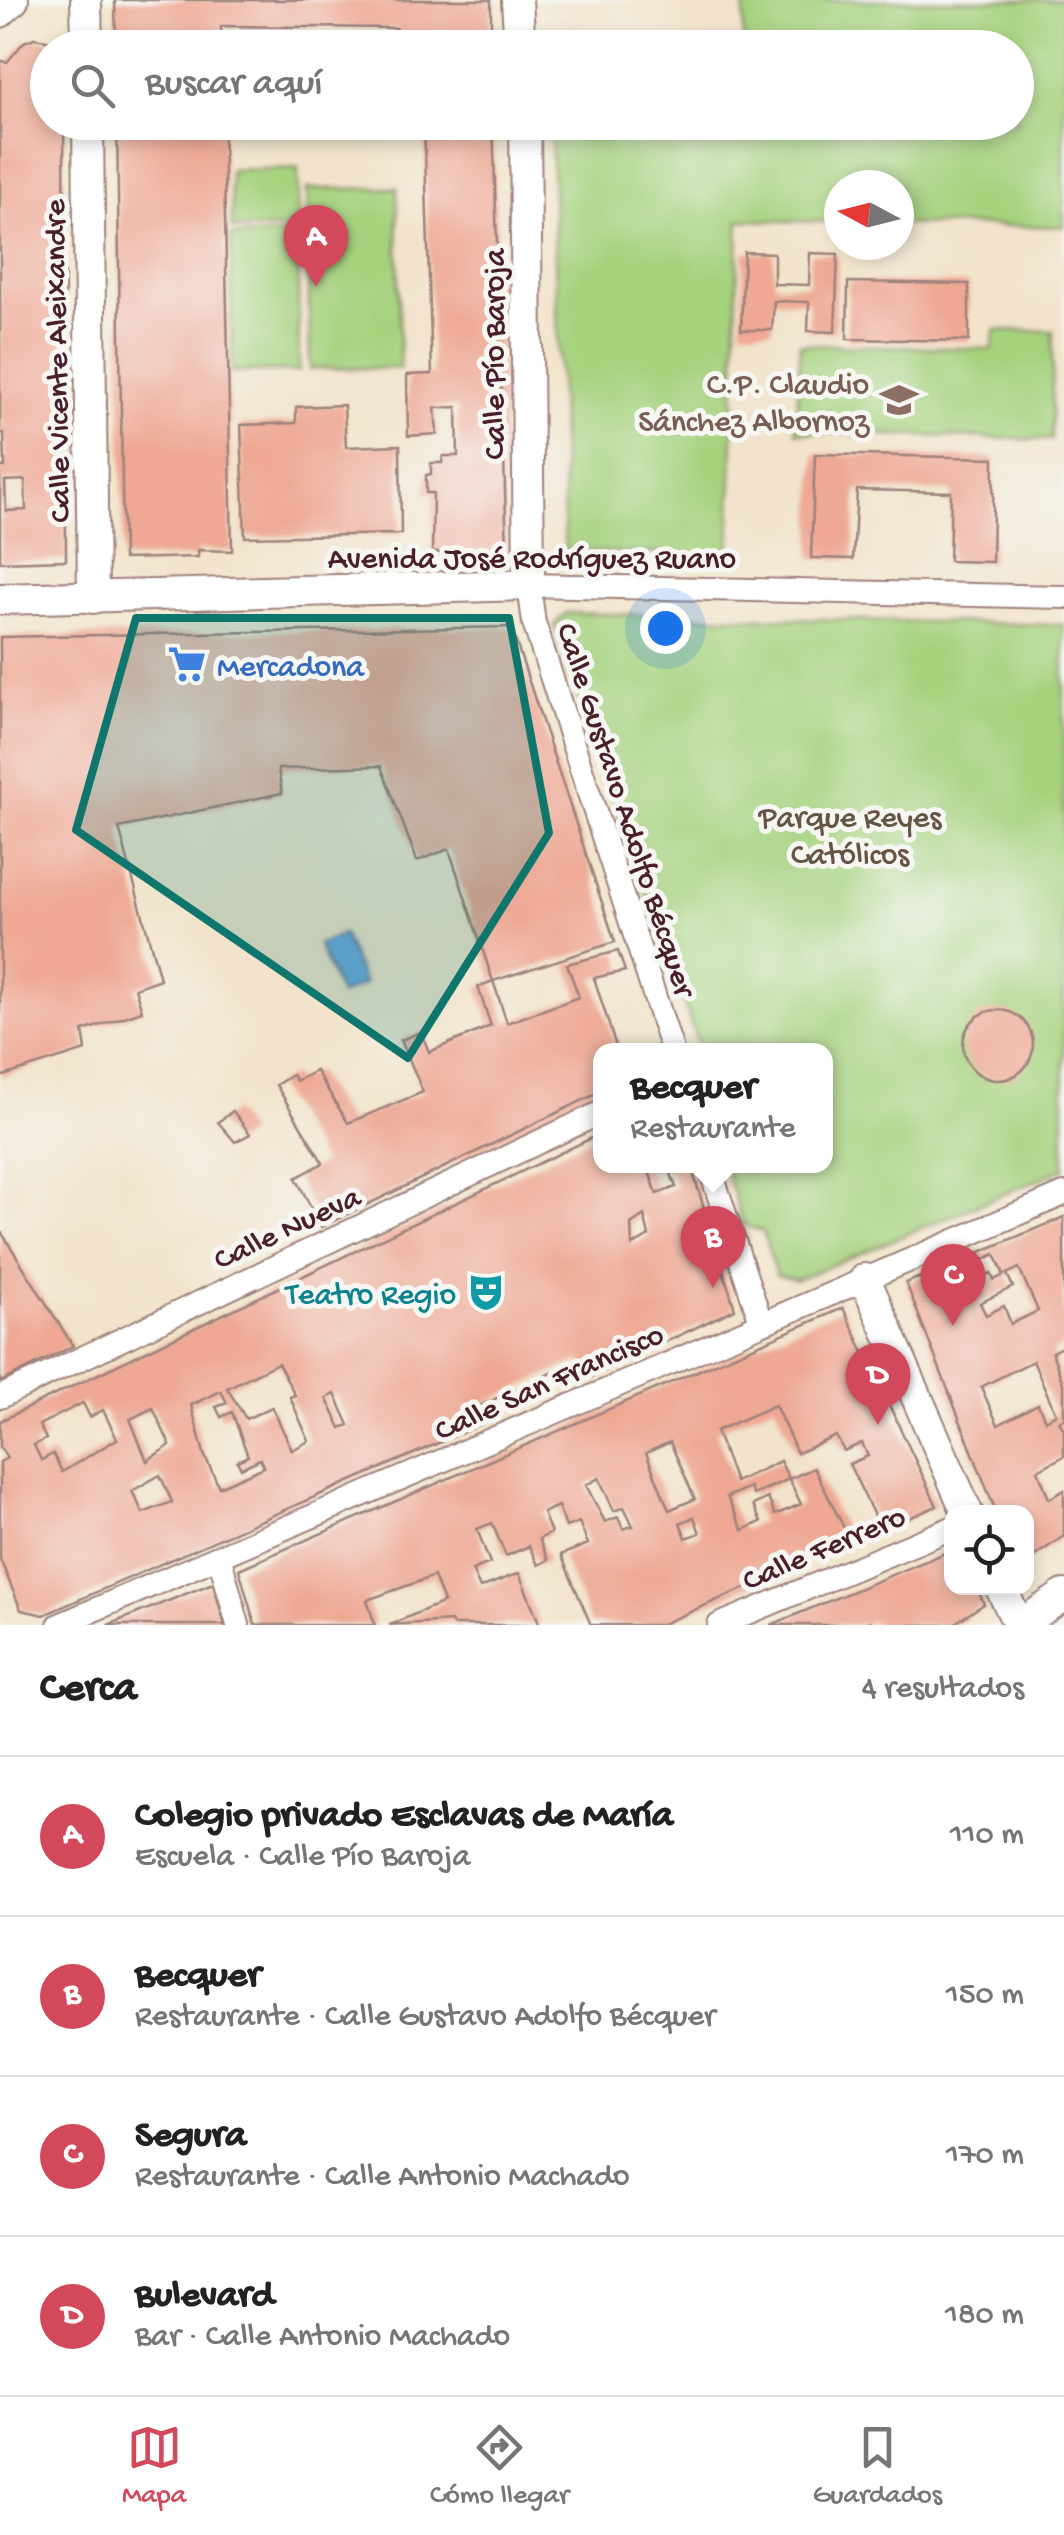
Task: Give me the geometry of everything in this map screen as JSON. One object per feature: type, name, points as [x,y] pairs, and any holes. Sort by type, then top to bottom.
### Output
[{"type":"street","points":[[0,12],[14,0]]},
{"type":"street","points":[[86,0],[87,30]]},
{"type":"street","points":[[517,0],[519,30]]},
{"type":"street","name":"Calle Vicente Aleixandre","points":[[88,140],[93,598]]},
{"type":"street","name":"Calle Pío Baroja","points":[[525,140],[529,586]]},
{"type":"street","name":"Avenida José Rodríguez Ruano","points":[[0,600],[529,586],[1064,597]]},
{"type":"street","name":"Calle Gustavo Adolfo Bécquer","points":[[529,586],[534,623],[670,1043]]},
{"type":"street","name":"Calle Nueva","points":[[0,1397],[593,1116]]},
{"type":"street","points":[[712,1173],[761,1322]]},
{"type":"street","name":"Calle San Francisco","points":[[59,1625],[1064,1194]]},
{"type":"street","points":[[865,1279],[964,1505]]},
{"type":"street","name":"Calle Ferrero","points":[[719,1625],[944,1531]]},
{"type":"street","points":[[220,1558],[238,1625]]},
{"type":"street","points":[[1005,1595],[1020,1625],[1064,1594]]},
{"type":"highlighted area","points":[[136,618],[509,618],[549,833],[408,1058],[76,830]]},
{"type":"green space","points":[[744,0],[1064,0],[1064,227],[914,224],[914,170],[824,170],[824,222],[739,220],[730,555],[565,551],[551,140],[1034,140],[1034,30],[743,30]]},
{"type":"green space","points":[[298,168],[298,229],[232,229],[230,170]]},
{"type":"green space","points":[[397,188],[400,368],[310,369],[307,189]]},
{"type":"green space","points":[[298,234],[299,371],[232,372],[231,236]]},
{"type":"green space","points":[[995,330],[1053,331],[1051,440],[796,432],[800,344],[992,349]]},
{"type":"green space","name":"Parque Reyes Católicos","points":[[566,613],[1064,625],[1064,1169],[796,1280],[776,1275],[763,1232],[743,1224],[726,1173],[833,1173],[833,1043],[698,1043],[554,625]]},
{"type":"water","points":[[343,934],[364,984],[340,995],[318,945]]},
{"type":"building","points":[[115,0],[491,0],[491,30],[221,26],[221,30],[116,30]]},
{"type":"building","points":[[30,40],[30,140],[64,140],[66,560],[0,562],[0,467],[5,467],[4,433],[0,434],[0,61],[7,62]],"holes":[[[25,480],[26,510],[6,511],[5,481]]]},
{"type":"building","points":[[117,140],[223,140],[232,551],[198,550],[198,557],[123,559]]},
{"type":"building","points":[[425,140],[494,140],[507,551],[432,553],[433,493],[426,493],[426,475],[431,474],[431,463],[442,463],[443,456],[458,456],[457,407],[435,408],[437,434],[408,436],[407,375],[432,374]]},
{"type":"building","points":[[744,252],[774,253],[774,284],[809,285],[810,253],[824,254],[824,260],[838,260],[835,332],[808,331],[809,302],[774,301],[772,330],[741,330]]},
{"type":"building","points":[[848,282],[969,284],[969,341],[847,339]]},
{"type":"building","points":[[344,405],[346,447],[400,445],[401,534],[245,537],[241,425],[296,423],[296,407]]},
{"type":"building","points":[[815,454],[994,458],[992,562],[949,561],[951,492],[857,490],[853,559],[811,558]]},
{"type":"building","points":[[511,627],[615,942],[493,981],[449,849],[417,861],[381,766],[278,769],[282,793],[119,828],[160,979],[135,988],[142,1011],[83,1031],[86,1050],[0,1077],[0,637]]},
{"type":"building","points":[[618,951],[625,971],[594,978],[615,1043],[593,1043],[593,1095],[321,1227],[296,1178],[323,1163],[276,1085],[292,1075],[296,1081],[316,1071],[348,1123],[423,1092],[401,1040],[421,1032],[429,1052],[491,1026],[478,987],[493,981],[507,1023],[579,997],[567,964]]},
{"type":"building","points":[[998,1010],[1023,1020],[1033,1045],[1023,1070],[998,1080],[973,1070],[963,1045],[973,1020]]},
{"type":"building","points":[[233,1111],[250,1134],[235,1142],[218,1122]]},
{"type":"building","points":[[593,1137],[593,1173],[650,1173],[657,1194],[676,1187],[671,1173],[693,1173],[735,1309],[587,1379],[580,1360],[475,1408],[482,1424],[44,1615],[21,1610],[0,1559],[0,1462],[7,1458],[0,1447],[0,1421]],"holes":[[[644,1215],[649,1236],[632,1246],[631,1224]],[[278,1363],[295,1395],[290,1397],[309,1441],[292,1450],[272,1407],[246,1419],[227,1388]],[[221,1391],[227,1403],[216,1407],[221,1417],[232,1412],[248,1456],[237,1461],[241,1468],[260,1459],[264,1467],[219,1487],[204,1454],[191,1405]],[[335,1394],[349,1425],[341,1428],[326,1398]],[[83,1403],[90,1417],[103,1410],[117,1439],[62,1472],[53,1454],[41,1460],[34,1445],[46,1439],[39,1425]],[[153,1408],[170,1445],[147,1461],[130,1419]],[[160,1475],[172,1502],[143,1513],[132,1491]]]},
{"type":"building","points":[[1064,1217],[1064,1346],[1052,1352],[1064,1387],[1064,1419],[1059,1421],[1064,1430],[1064,1456],[1038,1470],[1049,1499],[1064,1490],[1064,1536],[1034,1557],[1034,1505],[993,1505],[906,1283]],"holes":[[[995,1254],[1004,1275],[994,1280],[991,1273],[980,1278],[974,1264]],[[1019,1268],[1038,1311],[1011,1324],[1004,1306],[986,1315],[980,1303],[1013,1287],[1007,1274]],[[1033,1361],[1056,1414],[1045,1420],[1038,1404],[998,1425],[981,1387]]]},
{"type":"building","points":[[0,1230],[73,1346],[0,1382]]},
{"type":"building","points":[[843,1308],[937,1506],[881,1530],[849,1464],[868,1456],[862,1443],[844,1451],[836,1436],[797,1453],[775,1405],[716,1431],[735,1482],[780,1461],[789,1479],[814,1468],[851,1542],[660,1625],[591,1625],[561,1555],[588,1544],[579,1522],[566,1527],[558,1506],[543,1513],[551,1533],[539,1539],[548,1560],[538,1565],[529,1546],[506,1556],[492,1523],[477,1529],[490,1563],[472,1570],[480,1588],[519,1573],[540,1625],[453,1625],[451,1621],[389,1625],[444,1602],[434,1576],[367,1600],[375,1625],[255,1625],[239,1569]],"holes":[[[670,1442],[695,1499],[669,1510],[646,1453]],[[599,1478],[614,1511],[624,1507],[633,1526],[623,1529],[618,1517],[605,1522],[586,1485]],[[789,1479],[801,1504],[775,1515],[768,1498],[753,1505],[761,1522],[743,1530],[727,1497],[750,1487],[753,1495]],[[694,1517],[700,1533],[686,1538],[680,1523]]]},
{"type":"building","points":[[944,1553],[944,1595],[980,1595],[984,1604],[952,1625],[875,1625],[870,1621],[864,1625],[771,1625]]},
{"type":"building","points":[[213,1583],[225,1625],[108,1625]]},
{"type":"place","name":"Colegio privado Esclavas de María","points":[[316,287]]},
{"type":"place","name":"C.P. Claudio Sánchez Albornoz","points":[[899,400]]},
{"type":"place","name":"Mercadona","points":[[187,664]]},
{"type":"place","name":"Becquer","points":[[713,1288]]},
{"type":"place","name":"Teatro Regio","points":[[486,1292]]},
{"type":"place","name":"Segura","points":[[953,1326]]},
{"type":"place","name":"Bulevard","points":[[878,1425]]}]
